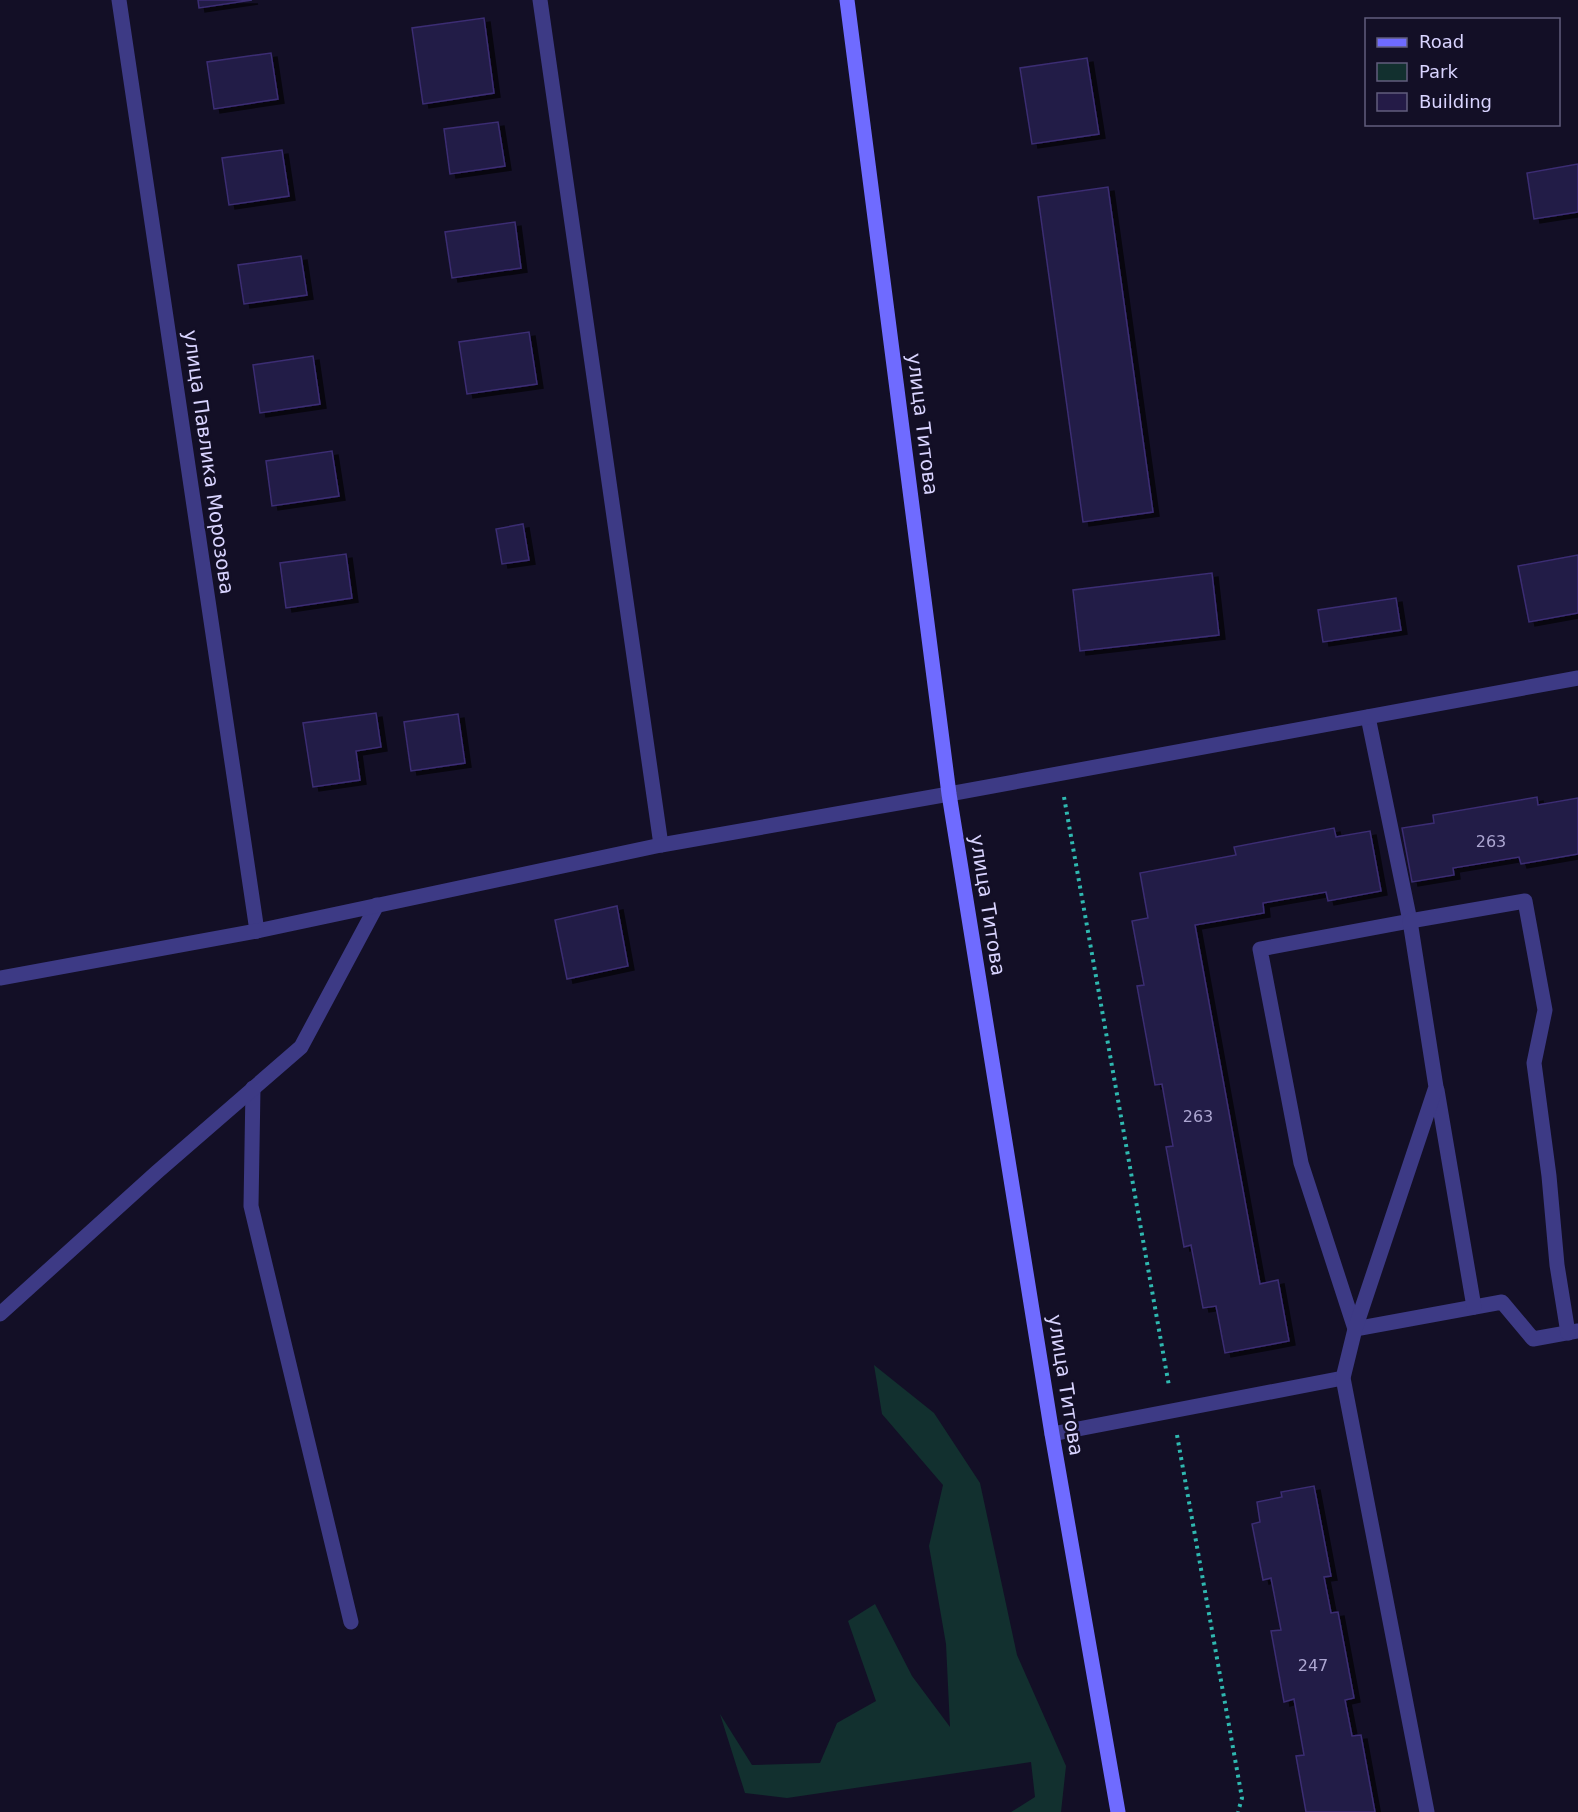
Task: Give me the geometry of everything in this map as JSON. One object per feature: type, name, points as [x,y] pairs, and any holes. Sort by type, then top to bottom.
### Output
[{"type":"main road","name":"улица Титова","points":[[847,0],[950,794],[1052,1434],[1118,1812]]},
{"type":"street","name":"улица Павлика Морозова","points":[[119,0],[257,931]]},
{"type":"street","points":[[540,0],[661,845]]},
{"type":"street","points":[[0,978],[257,931],[661,845],[1578,678]]},
{"type":"street","points":[[1368,717],[1410,921],[1474,1307]]},
{"type":"street","points":[[1525,901],[1545,1010],[1534,1063],[1549,1176],[1557,1265],[1573,1332],[1533,1339],[1502,1302],[1355,1329],[1301,1162],[1260,949],[1525,901]]},
{"type":"street","points":[[0,1314],[157,1172],[301,1047],[377,905]]},
{"type":"street","points":[[1427,1812],[1342,1378],[1355,1329],[1436,1087]]},
{"type":"street","points":[[253,1088],[251,1206],[351,1622]]},
{"type":"street","points":[[1052,1434],[1342,1378]]},
{"type":"path","points":[[1060,774],[1242,1798],[1238,1812]]},
{"type":"green space","points":[[874,1365],[934,1413],[980,1483],[1017,1655],[1066,1766],[1061,1812],[1011,1812],[1035,1797],[1031,1762],[787,1798],[745,1793],[720,1714],[752,1765],[820,1763],[837,1723],[876,1701],[848,1621],[875,1604],[912,1676],[950,1727],[946,1644],[929,1546],[943,1485],[882,1414]]},
{"type":"building","points":[[198,0],[252,0],[199,8]]},
{"type":"building","points":[[484,18],[494,93],[423,104],[412,28]]},
{"type":"building","points":[[271,53],[278,99],[214,109],[207,62]]},
{"type":"building","points":[[1087,58],[1099,134],[1032,144],[1020,68]]},
{"type":"building","points":[[498,122],[505,166],[450,174],[444,129]]},
{"type":"building","points":[[282,150],[289,196],[229,205],[222,158]]},
{"type":"building","points":[[1578,164],[1578,212],[1534,219],[1527,173]]},
{"type":"building","points":[[1108,187],[1153,512],[1083,522],[1038,197]]},
{"type":"building","points":[[515,222],[521,268],[452,278],[445,232]]},
{"type":"building","points":[[301,256],[307,295],[244,304],[238,265]]},
{"type":"building","points":[[529,332],[537,384],[467,394],[459,342]]},
{"type":"building","points":[[313,356],[320,404],[260,413],[253,365]]},
{"type":"building","points":[[332,451],[339,496],[272,506],[266,461]]},
{"type":"building","points":[[523,524],[529,560],[502,564],[496,529]]},
{"type":"building","points":[[346,554],[352,598],[286,608],[280,563]]},
{"type":"building","points":[[1578,555],[1578,613],[1529,622],[1518,566]]},
{"type":"building","points":[[1212,573],[1219,635],[1080,651],[1073,590]]},
{"type":"building","points":[[1396,598],[1401,630],[1323,642],[1318,610]]},
{"type":"building","points":[[376,713],[381,747],[356,751],[360,780],[313,787],[303,723]]},
{"type":"building","points":[[458,714],[465,763],[411,771],[404,722]]},
{"type":"building","points":[[1537,797],[1538,805],[1578,798],[1578,854],[1521,864],[1519,857],[1453,868],[1454,875],[1412,882],[1402,828],[1434,823],[1433,815]]},
{"type":"building","points":[[1334,828],[1336,837],[1370,831],[1381,891],[1328,901],[1326,892],[1263,903],[1264,913],[1195,925],[1260,1284],[1278,1280],[1289,1341],[1225,1353],[1216,1306],[1203,1308],[1191,1245],[1184,1247],[1166,1147],[1173,1146],[1162,1084],[1155,1085],[1137,986],[1144,985],[1132,921],[1148,918],[1140,873],[1236,855],[1234,847]]},
{"type":"building","points":[[617,906],[628,966],[567,979],[555,920]]},
{"type":"building","points":[[1314,1486],[1331,1576],[1324,1577],[1331,1613],[1338,1612],[1354,1698],[1345,1700],[1352,1736],[1361,1735],[1375,1812],[1306,1812],[1296,1756],[1304,1755],[1294,1699],[1284,1702],[1271,1631],[1281,1630],[1271,1578],[1263,1580],[1252,1524],[1260,1522],[1257,1502],[1282,1497],[1281,1492]]}]
